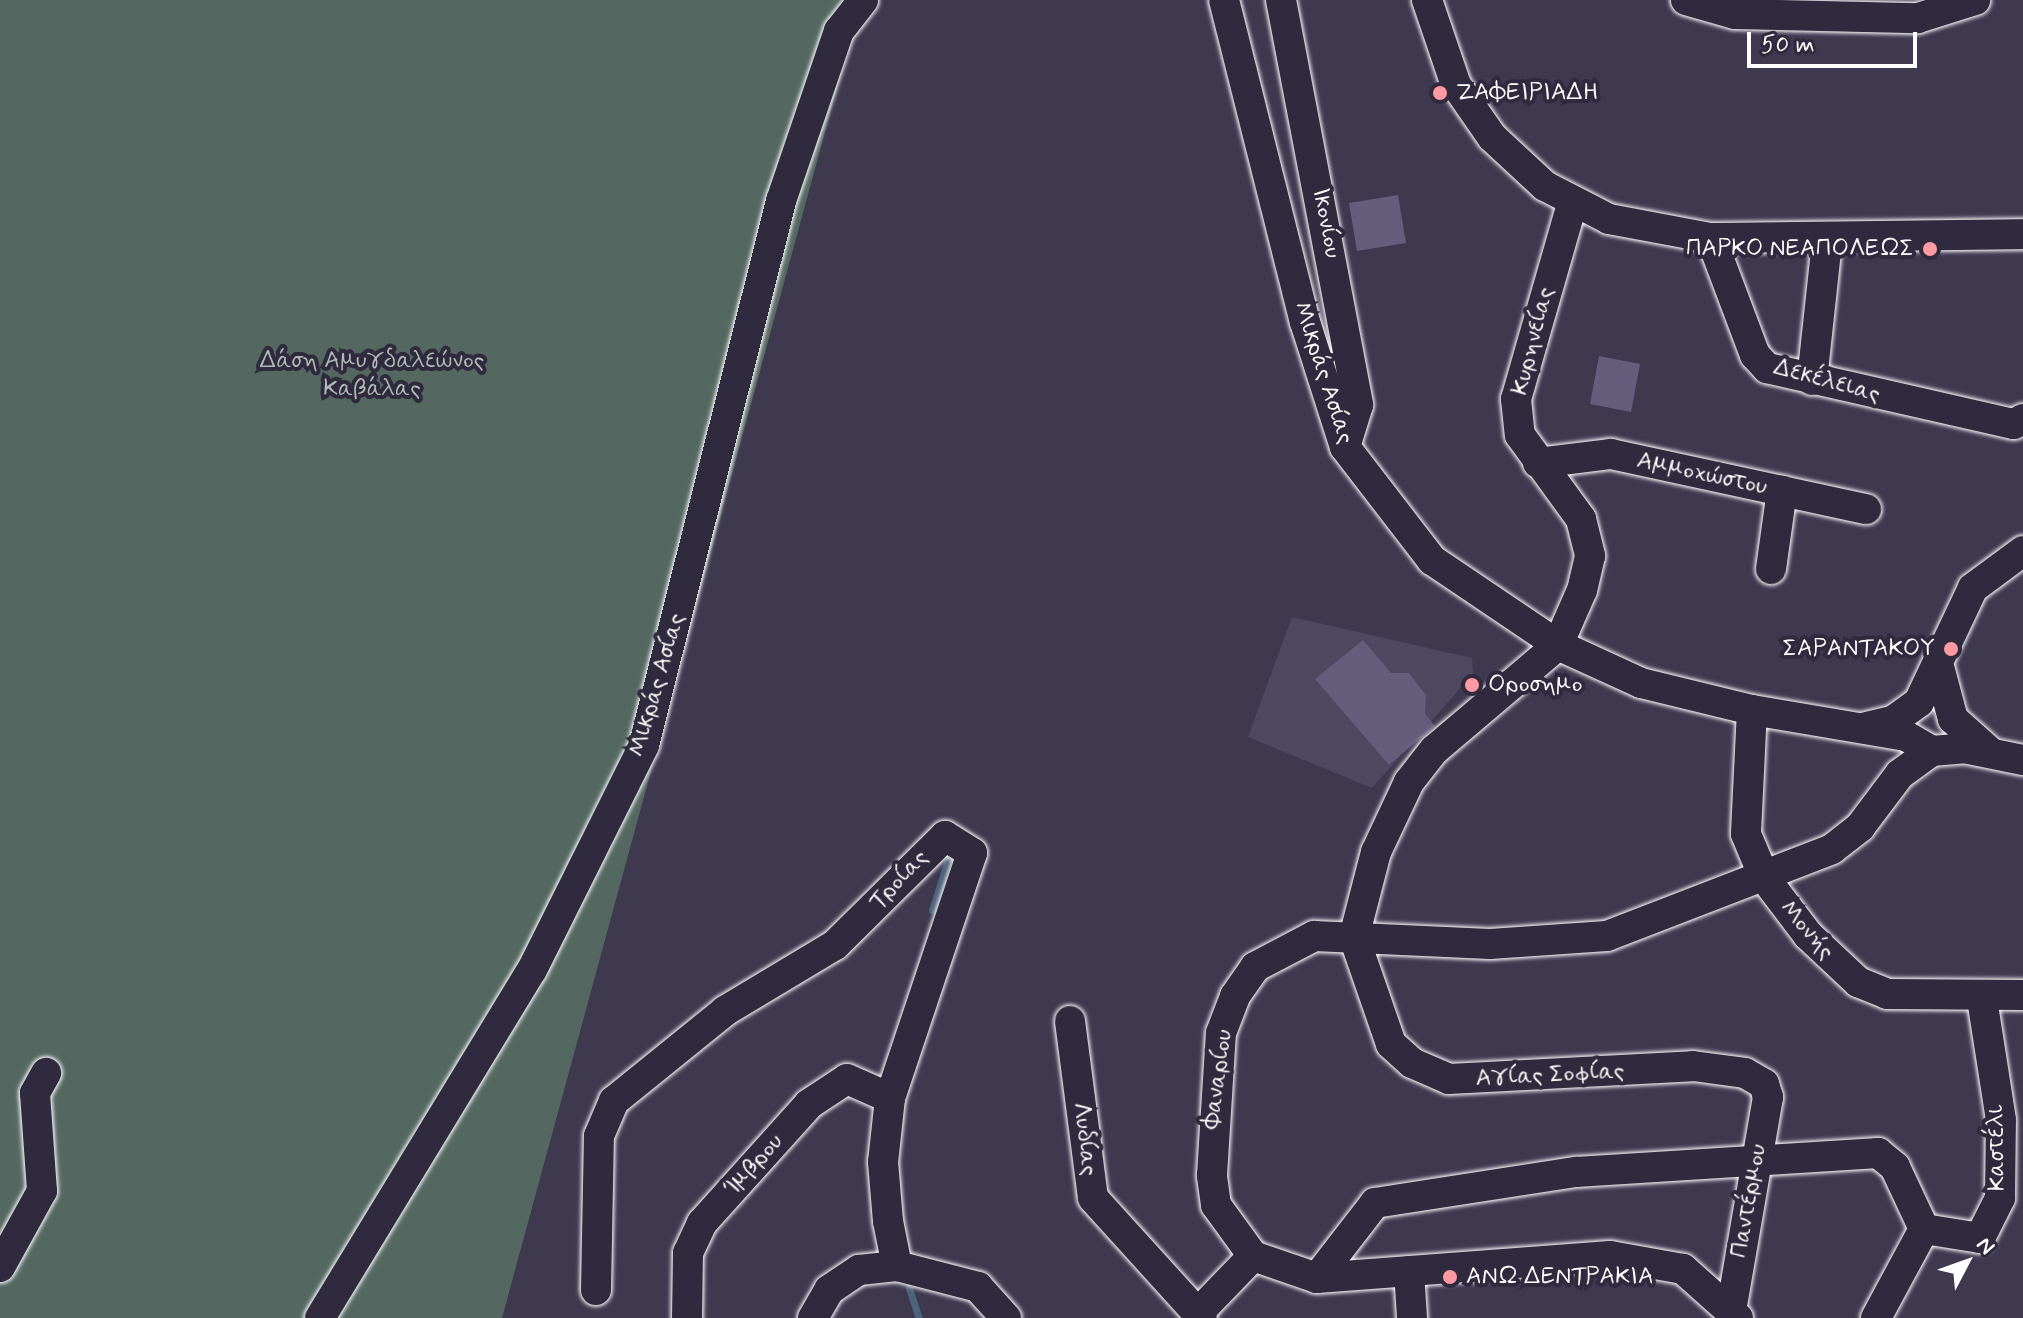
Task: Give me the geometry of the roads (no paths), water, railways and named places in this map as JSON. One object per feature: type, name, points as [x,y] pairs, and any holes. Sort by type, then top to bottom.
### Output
[{"type":"street","name":"Μικράς Ασίας","points":[[320,1318],[532,970],[644,745],[781,201],[839,31],[863,0]]},
{"type":"street","name":"Μικράς Ασίας","points":[[1224,0],[1305,322],[1345,447],[1432,560],[1558,645],[1668,691],[1851,728],[1911,717]]},
{"type":"street","name":"Ικονίου","points":[[1281,0],[1358,405],[1345,447]]},
{"type":"street","points":[[1427,0],[1473,112],[1519,165],[1572,204],[1653,232],[1711,238],[1827,241],[2023,234]]},
{"type":"street","points":[[1686,0],[1735,14],[1918,18],[1975,0]]},
{"type":"street","name":"Κυρηνείας","points":[[1558,645],[1590,556],[1581,519],[1520,435],[1516,399],[1572,204]]},
{"type":"street","name":"Δεκέλειας","points":[[1711,238],[1755,355],[1767,368],[2014,424],[2023,419]]},
{"type":"street","points":[[1812,380],[1827,241]]},
{"type":"street","name":"Αμμοχώστου","points":[[1538,463],[1611,454],[1866,509]]},
{"type":"street","points":[[1771,569],[1782,491]]},
{"type":"street","points":[[1883,797],[1911,717],[1973,588],[2023,551]]},
{"type":"street","points":[[1354,937],[1376,852],[1409,782],[1434,750],[1558,645]]},
{"type":"street","points":[[1936,750],[1952,736],[1940,656]]},
{"type":"street","name":"Μονής","points":[[1752,710],[1742,808],[1764,877],[1808,935],[1858,982],[1887,994],[1982,998],[2023,995]]},
{"type":"street","points":[[1911,717],[1951,714],[1991,753]]},
{"type":"street","points":[[1911,717],[1936,750],[1991,753],[2023,760]]},
{"type":"street","name":"Φαναρίου","points":[[1253,1256],[1216,1205],[1209,1129],[1221,1033],[1255,967],[1314,936],[1553,944],[1607,936],[1832,849],[1883,797],[1936,750]]},
{"type":"street","name":"Τροίας","points":[[596,1290],[599,1136],[614,1101],[725,1011],[835,945],[937,840],[958,839],[972,853],[968,874],[890,1098],[883,1162],[897,1266]]},
{"type":"street","name":"Αγίας Σοφίας","points":[[1354,937],[1391,1044],[1412,1063],[1449,1079],[1693,1066],[1745,1073],[1764,1084]]},
{"type":"street","name":"Καστέλι","points":[[1924,1229],[1980,1238],[2000,1198],[2001,1120],[1982,998]]},
{"type":"street","name":"Λυδίας","points":[[1070,1021],[1093,1198],[1200,1316],[1253,1256]]},
{"type":"street","points":[[0,1267],[42,1191],[35,1093],[46,1073]]},
{"type":"street","name":"Ίμβρου","points":[[687,1318],[688,1253],[702,1223],[809,1104],[847,1079],[890,1098]]},
{"type":"street","name":"Παντέρμου","points":[[1733,1314],[1764,1084]]},
{"type":"street","points":[[1317,1278],[1375,1203],[1576,1172],[1878,1153],[1895,1167],[1924,1229],[1876,1318]]},
{"type":"street","points":[[1253,1256],[1317,1278],[1610,1256],[1683,1269],[1733,1314]]},
{"type":"street","points":[[813,1318],[829,1290],[859,1270],[897,1266],[978,1287],[1006,1318]]},
{"type":"street","points":[[1409,1271],[1412,1318]]},
{"type":"waterway","points":[[932,910],[951,850]]},
{"type":"waterway","points":[[909,1288],[919,1318]]},
{"type":"place","name":"ΖΑΦΕΙΡΙΑΔΗ","points":[[1440,93]]},
{"type":"place","name":"ΠΑΡΚΟ ΝΕΑΠΟΛΕΩΣ","points":[[1930,249]]},
{"type":"place","name":"ΣΑΡΑΝΤΑΚΟΥ","points":[[1951,649]]},
{"type":"place","name":"Οροσημο","points":[[1472,685]]},
{"type":"place","name":"ΑΝΩ ΔΕΝΤΡΑΚΙΑ","points":[[1450,1277]]},
{"type":"park label","name":"Δάση Αμυγδαλεώνος Καβάλας","points":[[372,375]]}]
